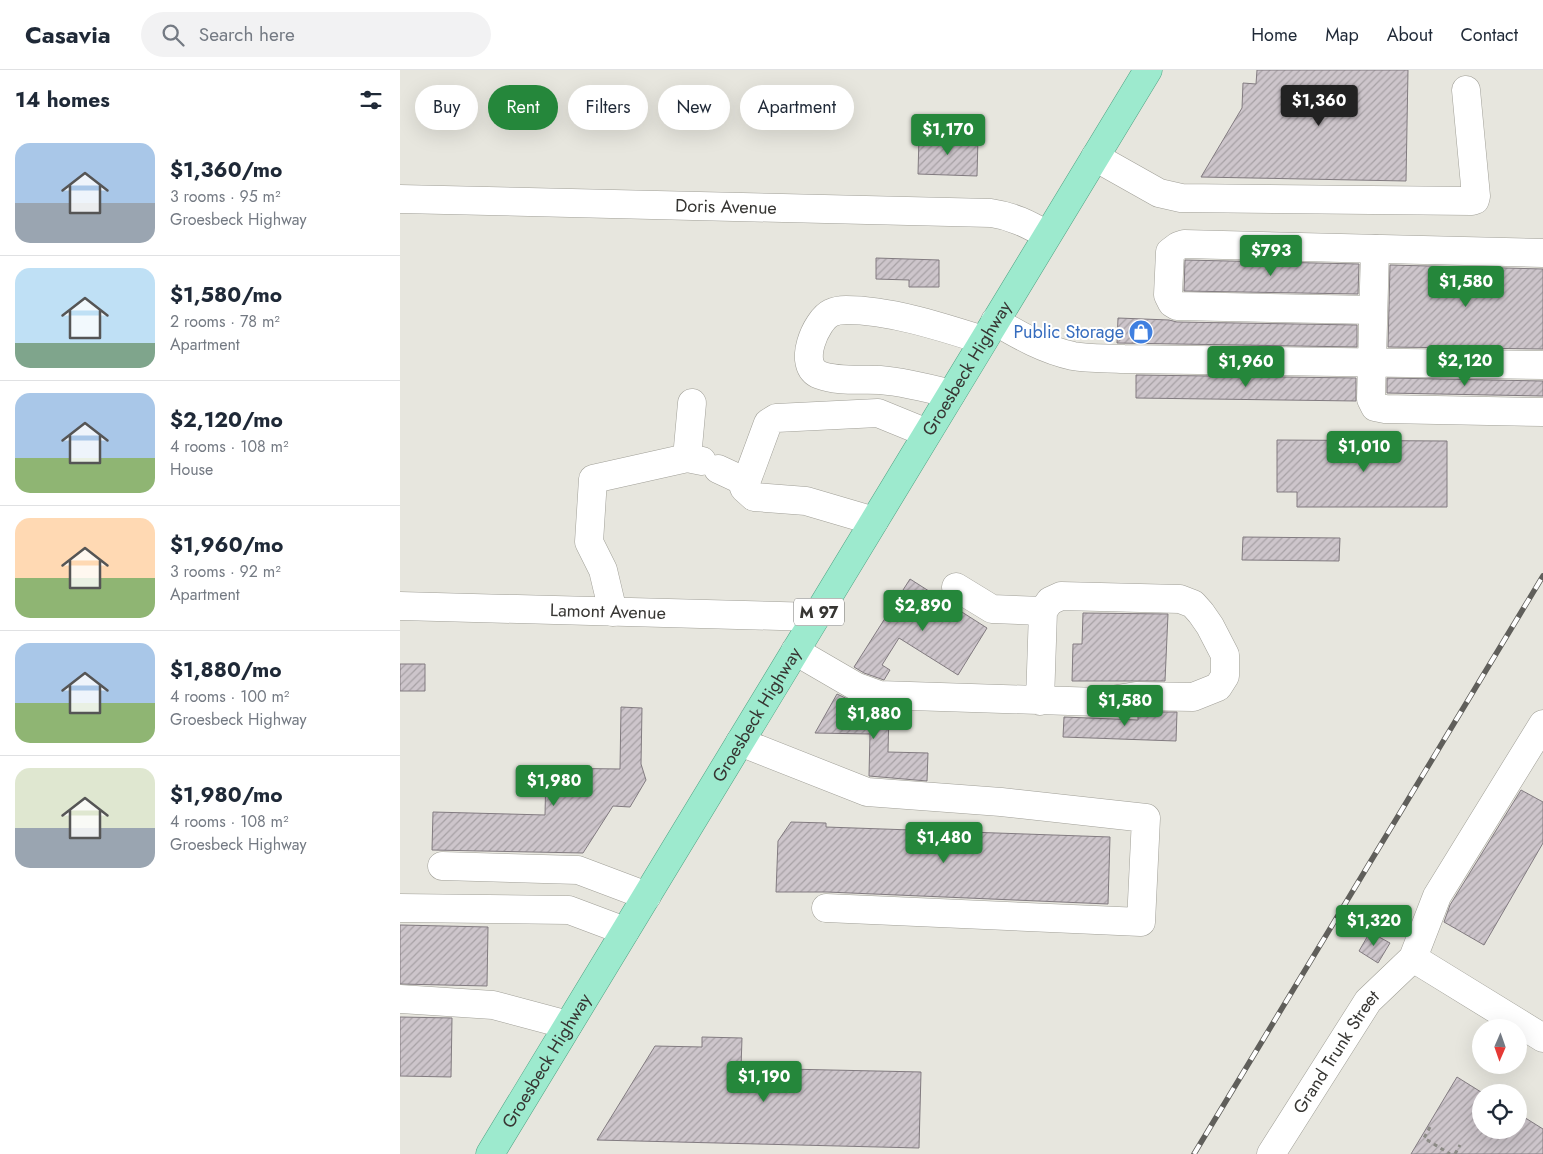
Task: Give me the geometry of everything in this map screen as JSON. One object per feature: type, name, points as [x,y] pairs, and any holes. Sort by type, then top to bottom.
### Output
[{"type":"main road","name":"Groesbeck Highway","points":[[490,1154],[1148,70]]},
{"type":"street","points":[[1095,157],[1159,193],[1181,198],[1472,201],[1475,200],[1476,196],[1466,90]]},
{"type":"street","name":"Doris Avenue","points":[[400,200],[991,213],[1007,215],[1021,220],[1047,234]]},
{"type":"street","points":[[1374,310],[1177,306],[1172,303],[1168,295],[1170,252],[1173,248],[1184,244],[1543,253]]},
{"type":"street","points":[[1375,249],[1371,399],[1375,407],[1543,412]]},
{"type":"street","points":[[951,394],[902,383],[818,375],[809,368],[807,356],[820,322],[832,312],[846,310],[875,313],[930,323],[1018,335],[1043,347],[1074,356],[1124,359],[1543,365]]},
{"type":"street","points":[[692,403],[702,463]]},
{"type":"street","points":[[874,521],[806,501],[754,497],[744,488],[768,423],[776,418],[878,413],[927,433]]},
{"type":"street","points":[[613,612],[603,570],[589,542],[593,479],[702,463],[746,482]]},
{"type":"street","points":[[956,587],[992,609],[1043,611]]},
{"type":"street","points":[[795,651],[857,687],[879,695],[1040,701],[1099,702],[1136,696],[1193,697],[1218,687],[1225,676],[1225,655],[1201,613],[1193,604],[1180,599],[1061,596],[1050,601],[1043,611],[1040,701]]},
{"type":"street","name":"Lamont Avenue","points":[[400,606],[816,617]]},
{"type":"street","points":[[1543,724],[1437,896],[1413,958],[1543,1038]]},
{"type":"street","points":[[740,742],[867,792],[1001,802],[1146,818],[1141,922],[826,908]]},
{"type":"street","points":[[442,866],[578,870],[647,896]]},
{"type":"street","points":[[400,908],[569,910],[626,931]]},
{"type":"street","name":"Grand Trunk Street","points":[[1271,1154],[1368,1001],[1413,958]]},
{"type":"street","points":[[400,999],[493,1005],[568,1025]]},
{"type":"path","points":[[1430,1127],[1424,1138],[1450,1154]]},
{"type":"path","points":[[1455,1154],[1460,1145]]},
{"type":"building","points":[[1257,70],[1408,70],[1406,181],[1201,177],[1242,108],[1243,83],[1256,84]]},
{"type":"building","points":[[919,136],[978,138],[977,176],[918,174]]},
{"type":"building","points":[[876,258],[939,260],[939,287],[909,287],[909,280],[876,279]]},
{"type":"building","points":[[1185,260],[1359,264],[1358,294],[1184,291]]},
{"type":"building","points":[[1390,265],[1543,269],[1543,349],[1388,347]]},
{"type":"building","points":[[1118,318],[1177,322],[1357,325],[1357,347],[1117,343]]},
{"type":"building","points":[[1136,375],[1356,378],[1356,401],[1136,398]]},
{"type":"building","points":[[1387,378],[1543,381],[1543,396],[1387,393]]},
{"type":"building","points":[[1277,440],[1447,441],[1447,507],[1297,507],[1297,492],[1277,492]]},
{"type":"building","points":[[1243,537],[1340,538],[1339,561],[1242,560]]},
{"type":"building","points":[[910,579],[987,628],[958,675],[899,638],[882,665],[890,670],[884,680],[864,673],[854,667]]},
{"type":"building","points":[[1083,613],[1168,614],[1165,681],[1072,681],[1073,644],[1082,644]]},
{"type":"building","points":[[400,664],[425,664],[425,691],[400,691]]},
{"type":"building","points":[[837,694],[866,708],[889,711],[888,752],[928,753],[927,781],[869,776],[870,734],[815,733]]},
{"type":"building","points":[[621,707],[642,708],[641,764],[646,780],[630,807],[613,806],[583,853],[432,850],[433,812],[545,815],[546,768],[620,769]]},
{"type":"building","points":[[1138,712],[1177,712],[1176,741],[1063,737],[1064,717],[1138,720]]},
{"type":"building","points":[[1521,790],[1543,802],[1543,843],[1484,945],[1444,922],[1450,905]]},
{"type":"building","points":[[791,822],[826,823],[826,827],[1110,837],[1108,904],[827,892],[776,892],[778,841]]},
{"type":"building","points":[[400,925],[488,927],[487,986],[400,984]]},
{"type":"building","points":[[1370,932],[1390,943],[1378,963],[1359,951]]},
{"type":"building","points":[[400,1017],[452,1018],[451,1077],[400,1076]]},
{"type":"building","points":[[702,1037],[742,1038],[741,1068],[921,1072],[919,1148],[597,1140],[655,1046],[702,1047]]},
{"type":"building","points":[[1457,1077],[1472,1086],[1472,1139],[1527,1139],[1527,1119],[1543,1129],[1543,1154],[1411,1154]]},
{"type":"railway","points":[[1194,1154],[1543,576]]},
{"type":"place","name":"Public Storage","points":[[1141,332]]}]
